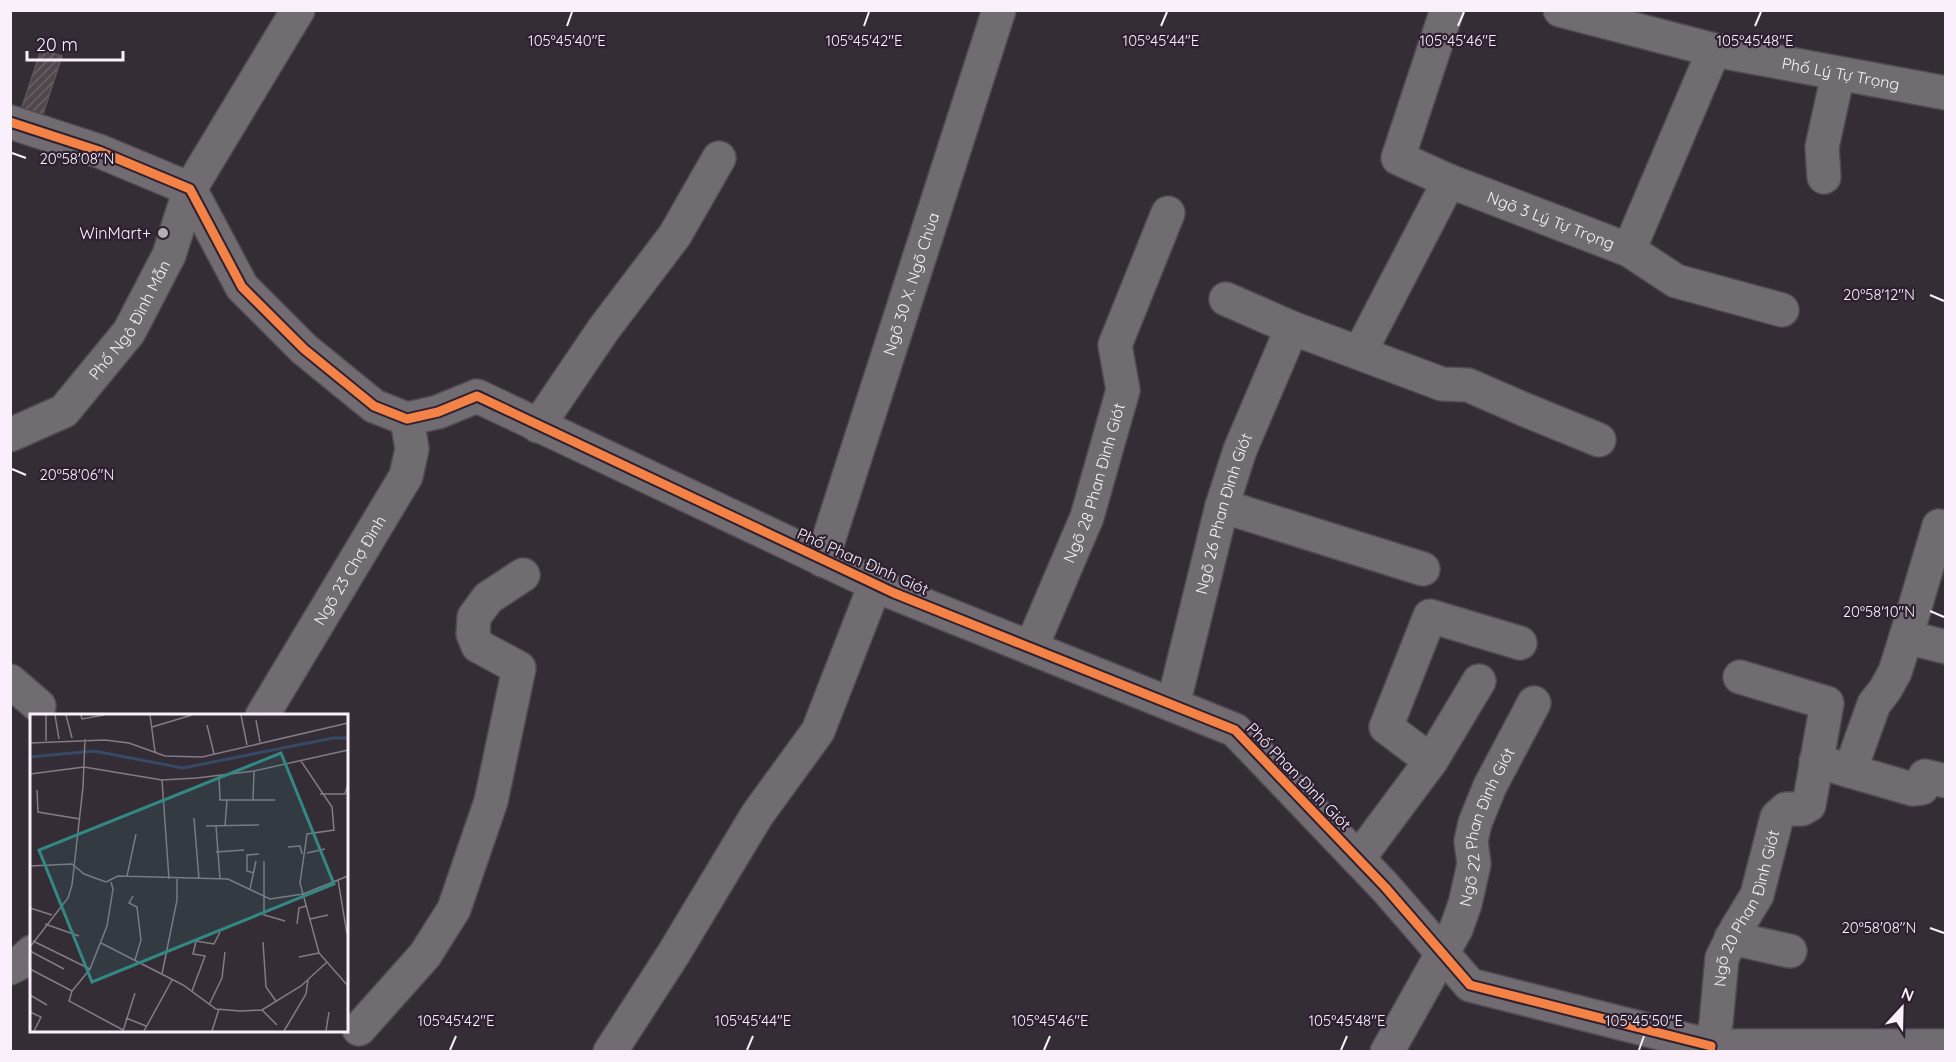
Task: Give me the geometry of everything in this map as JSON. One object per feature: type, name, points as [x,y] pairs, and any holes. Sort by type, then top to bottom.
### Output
[{"type":"street","name":"Phố Ngô Đình Mẫn","points":[[10,435],[64,411],[129,332],[169,255],[190,189],[298,10]]},
{"type":"street","name":"Ngõ 30 X. Ngõ Chùa","points":[[822,560],[999,10]]},
{"type":"street","name":"Ngõ 3 Lý Tự Trọng","points":[[1448,10],[1398,158],[1449,181],[1629,250],[1714,50]]},
{"type":"street","name":"Phố Lý Tự Trọng","points":[[1560,10],[1714,50],[1946,93]]},
{"type":"street","points":[[1824,177],[1822,147],[1838,74]]},
{"type":"street","points":[[10,122],[99,151],[190,189],[242,287],[304,349],[374,406],[406,419]]},
{"type":"street","points":[[538,426],[603,330],[675,234],[720,158]]},
{"type":"street","points":[[1360,352],[1449,181]]},
{"type":"street","name":"Ngõ 28 Phan Đình Giót","points":[[1031,648],[1087,518],[1123,390],[1115,345],[1168,213]]},
{"type":"street","points":[[1629,250],[1676,281],[1782,310]]},
{"type":"street","points":[[1227,299],[1292,328],[1442,384],[1468,385],[1599,440]]},
{"type":"street","name":"Ngõ 26 Phan Đình Giót","points":[[1173,705],[1222,506],[1240,450],[1292,328]]},
{"type":"street","name":"Phố Phan Đình Giót","points":[[406,419],[438,412],[477,396],[875,585],[1235,730],[1358,859],[1470,985],[1710,1049],[1946,1046]]},
{"type":"street","name":"Ngõ 23 Chợ Đình","points":[[262,714],[406,476],[412,449],[406,419]]},
{"type":"street","points":[[1222,506],[1423,569]]},
{"type":"street","points":[[1850,771],[1874,704],[1895,672],[1939,526]]},
{"type":"street","points":[[360,1033],[425,955],[454,909],[491,801],[519,668],[478,646],[473,634],[474,617],[488,598],[523,575]]},
{"type":"street","points":[[610,1052],[674,953],[757,815],[818,731],[875,585]]},
{"type":"street","points":[[1431,761],[1386,727],[1430,616],[1520,643]]},
{"type":"street","points":[[1906,637],[1946,647]]},
{"type":"street","points":[[1740,677],[1827,703],[1816,761],[1912,789],[1922,788],[1925,777],[1946,781]]},
{"type":"street","points":[[10,681],[39,706]]},
{"type":"street","points":[[1358,859],[1431,761],[1479,681]]},
{"type":"street","name":"Ngõ 22 Phan Đình Giót","points":[[1387,1052],[1443,954],[1458,923],[1474,864],[1471,841],[1475,823],[1490,786],[1534,703]]},
{"type":"street","name":"Ngõ 20 Phan Đình Giót","points":[[1710,1049],[1716,1023],[1722,958],[1757,895],[1777,817],[1786,809],[1802,809],[1809,805],[1816,761]]},
{"type":"street","points":[[1731,939],[1790,951]]},
{"type":"building","points":[[41,50],[62,56],[40,123],[19,116]]},
{"type":"cycle path","points":[[10,122],[99,151],[190,189],[242,287],[304,349],[374,406],[407,419],[438,412],[477,396],[894,593],[1235,730],[1385,887],[1470,985],[1711,1046],[1710,1052]]},
{"type":"place","name":"WinMart+","points":[[163,233]]}]
